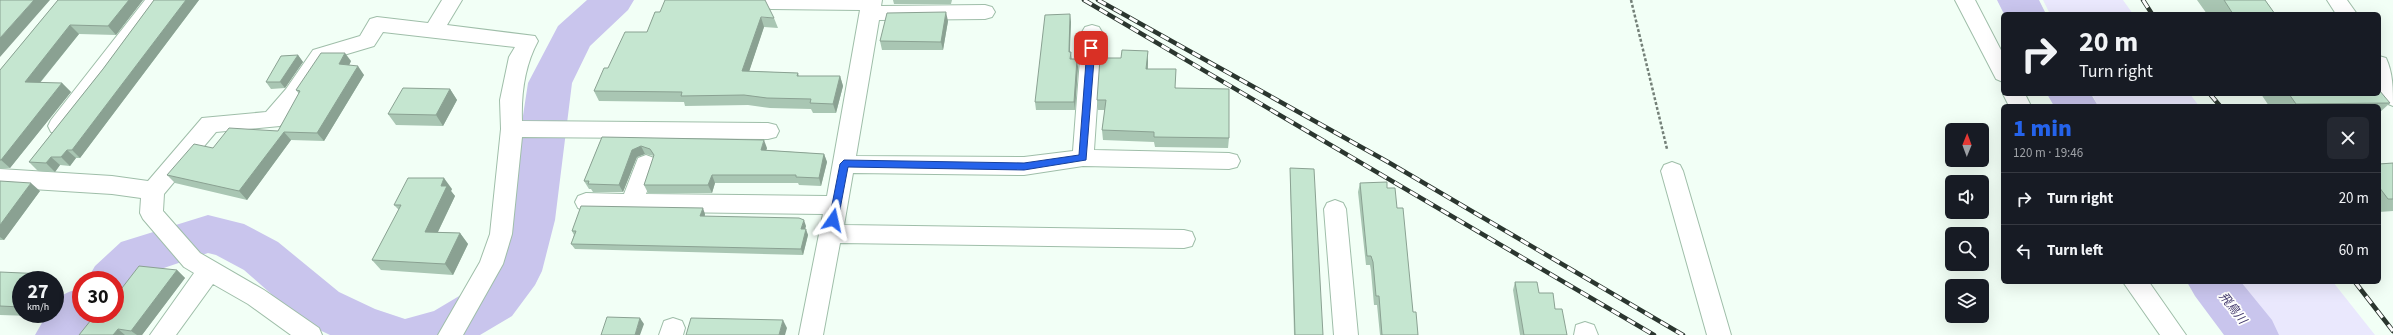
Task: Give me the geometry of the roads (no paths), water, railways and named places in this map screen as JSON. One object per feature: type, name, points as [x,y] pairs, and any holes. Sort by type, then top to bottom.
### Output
[{"type":"street","points":[[46,142],[156,0]]},
{"type":"street","points":[[434,29],[452,0]]},
{"type":"street","points":[[1965,0],[2001,70]]},
{"type":"street","points":[[2336,0],[2345,12]]},
{"type":"street","points":[[771,2],[871,5],[985,12]]},
{"type":"street","points":[[811,335],[844,164],[871,5]]},
{"type":"street","points":[[310,335],[256,297],[192,260],[151,214],[153,191],[184,157],[210,124],[272,120],[294,95],[320,55],[367,41],[378,24],[434,29],[528,41],[519,57],[511,100],[512,129],[501,234],[491,264],[450,335]]},
{"type":"street","points":[[1083,158],[1092,32]]},
{"type":"street","points":[[2381,70],[2386,88],[2393,98]]},
{"type":"street","points":[[512,129],[768,132]]},
{"type":"street","points":[[844,164],[1024,166],[1083,158],[1229,161]]},
{"type":"street","points":[[6,180],[32,160]]},
{"type":"street","points":[[632,202],[646,164]]},
{"type":"street","points":[[1672,171],[1719,335]]},
{"type":"street","points":[[6,180],[112,185],[153,191]]},
{"type":"street","points":[[586,202],[836,205]]},
{"type":"street","points":[[1335,209],[1346,335]]},
{"type":"street","points":[[830,234],[1184,239]]},
{"type":"street","points":[[162,335],[210,270]]},
{"type":"street","points":[[2136,284],[2174,335]]},
{"type":"waterway","points":[[422,335],[444,331],[494,301],[518,271],[531,220],[550,83],[573,37],[613,0]]},
{"type":"waterway","name":"飛鳥川","points":[[2018,0],[2024,12]]},
{"type":"waterway","name":"飛鳥川","points":[[2070,96],[2075,104]]},
{"type":"waterway","points":[[122,271],[138,256],[208,234],[227,238],[261,256],[321,307],[357,324],[387,335]]},
{"type":"waterway","name":"飛鳥川","points":[[2214,284],[2254,335]]},
{"type":"waterway","points":[[60,335],[72,320]]},
{"type":"railway","points":[[1084,0],[1654,335]]},
{"type":"railway","points":[[1098,0],[1388,162],[1683,335]]},
{"type":"railway","points":[[2143,0],[2151,12]]},
{"type":"railway","points":[[2212,96],[2218,104]]},
{"type":"railway","points":[[2357,284],[2393,331]]}]
